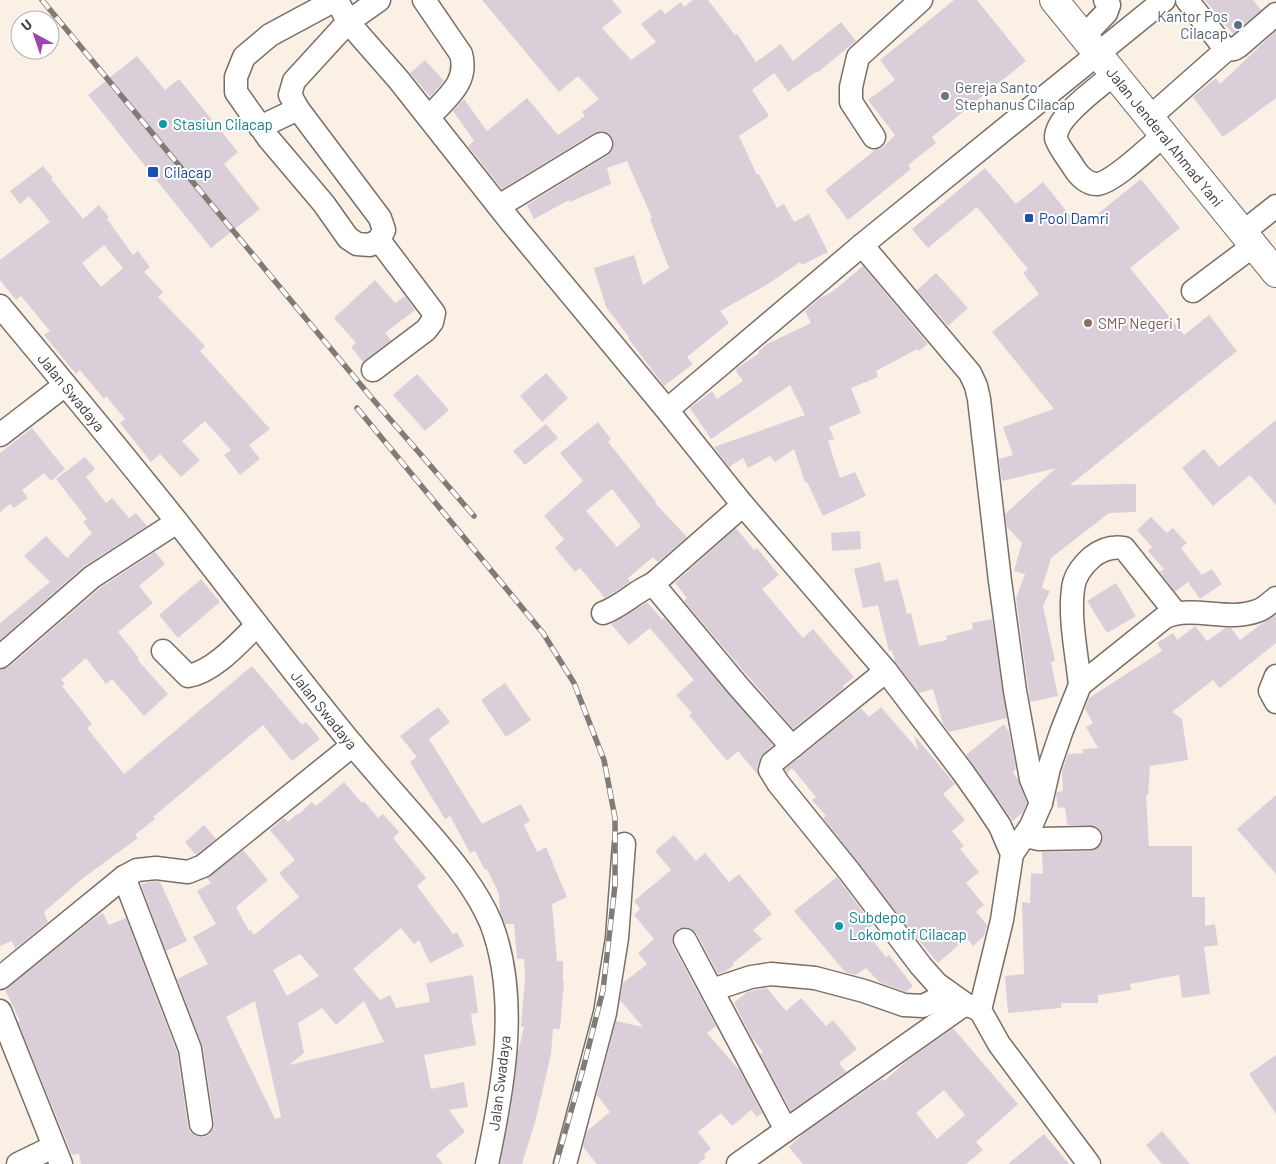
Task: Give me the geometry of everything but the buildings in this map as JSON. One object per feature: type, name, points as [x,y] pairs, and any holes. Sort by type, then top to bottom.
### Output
[{"type":"main road","name":"Jalan Jenderal Ahmad Yani","points":[[1054,0],[1276,273]]},
{"type":"street","points":[[379,0],[348,22],[294,81],[290,95],[298,109],[380,218],[384,230],[379,240],[370,244],[357,244],[348,238],[318,197],[260,126],[236,92],[236,77],[244,57],[270,34],[336,0],[348,22],[398,79],[743,505],[886,671],[984,802],[1000,826],[1012,854]]},
{"type":"street","points":[[424,0],[461,54],[464,64],[455,90],[428,117]]},
{"type":"street","points":[[874,137],[851,102],[851,87],[858,57],[921,0]]},
{"type":"street","points":[[1105,0],[1109,5],[1098,55],[1058,129],[1056,140],[1076,171],[1087,182],[1097,184],[1110,179],[1226,50],[1239,46],[1276,14]]},
{"type":"street","points":[[667,410],[862,245],[1164,0]]},
{"type":"street","points":[[1187,0],[1226,50]]},
{"type":"street","points":[[260,126],[298,109]]},
{"type":"street","points":[[499,206],[601,144]]},
{"type":"street","points":[[1193,291],[1248,239],[1276,206]]},
{"type":"street","points":[[373,370],[426,330],[432,322],[434,313],[379,240]]},
{"type":"street","points":[[862,245],[970,373],[976,386],[1015,691],[1031,779],[1041,803]]},
{"type":"street","name":"Jalan Swadaya","points":[[0,306],[177,522],[352,745],[455,863],[477,896],[491,924],[505,985],[506,1048],[498,1110],[487,1164]]},
{"type":"street","points":[[0,435],[65,385]]},
{"type":"street","points":[[603,613],[639,590],[653,584],[743,505]]},
{"type":"street","points":[[0,657],[92,577],[177,522]]},
{"type":"street","points":[[738,1164],[965,1002],[1002,920],[1012,854],[1031,826],[1041,803],[1059,737],[1080,685],[1072,611],[1073,587],[1085,563],[1097,552],[1113,546],[1124,548],[1175,612]]},
{"type":"street","points":[[653,584],[738,686],[792,747]]},
{"type":"street","points":[[1080,685],[1165,617],[1175,612],[1227,614],[1255,612],[1264,608],[1276,598]]},
{"type":"street","points":[[163,651],[188,676],[198,674],[240,643],[256,625]]},
{"type":"street","points":[[886,671],[772,763],[770,770],[778,783],[921,966],[937,984],[965,1002],[1089,1164]]},
{"type":"street","points":[[1276,676],[1270,691],[1276,702]]},
{"type":"street","points":[[0,978],[124,876],[137,870],[156,868],[188,872],[203,866],[352,745]]},
{"type":"street","points":[[1025,836],[1039,839],[1074,840],[1090,838]]},
{"type":"street","points":[[564,1164],[605,1013],[617,938],[624,844]]},
{"type":"street","points":[[124,876],[190,1049],[201,1124]]},
{"type":"street","points":[[684,940],[786,1130]]},
{"type":"street","points":[[712,990],[751,977],[771,974],[815,978],[904,1004],[923,1006],[965,1002]]},
{"type":"street","points":[[0,1011],[57,1156],[18,1164]]},
{"type":"railway","points":[[42,0],[370,396],[474,516]]},
{"type":"railway","points":[[357,408],[543,633],[574,683],[604,760],[615,818],[615,885],[603,990],[556,1164]]},
{"type":"place","name":"Kantor Pos Cilacap","points":[[1238,25]]},
{"type":"place","name":"Gereja Santo Stephanus Cilacap","points":[[945,96]]},
{"type":"place","name":"Stasiun Cilacap","points":[[163,124]]},
{"type":"place","name":"Cilacap","points":[[153,172]]},
{"type":"place","name":"Pool Damri","points":[[1029,218]]},
{"type":"place","name":"SMP Negeri 1","points":[[1088,323]]},
{"type":"place","name":"Subdepo Lokomotif Cilacap","points":[[839,926]]}]
